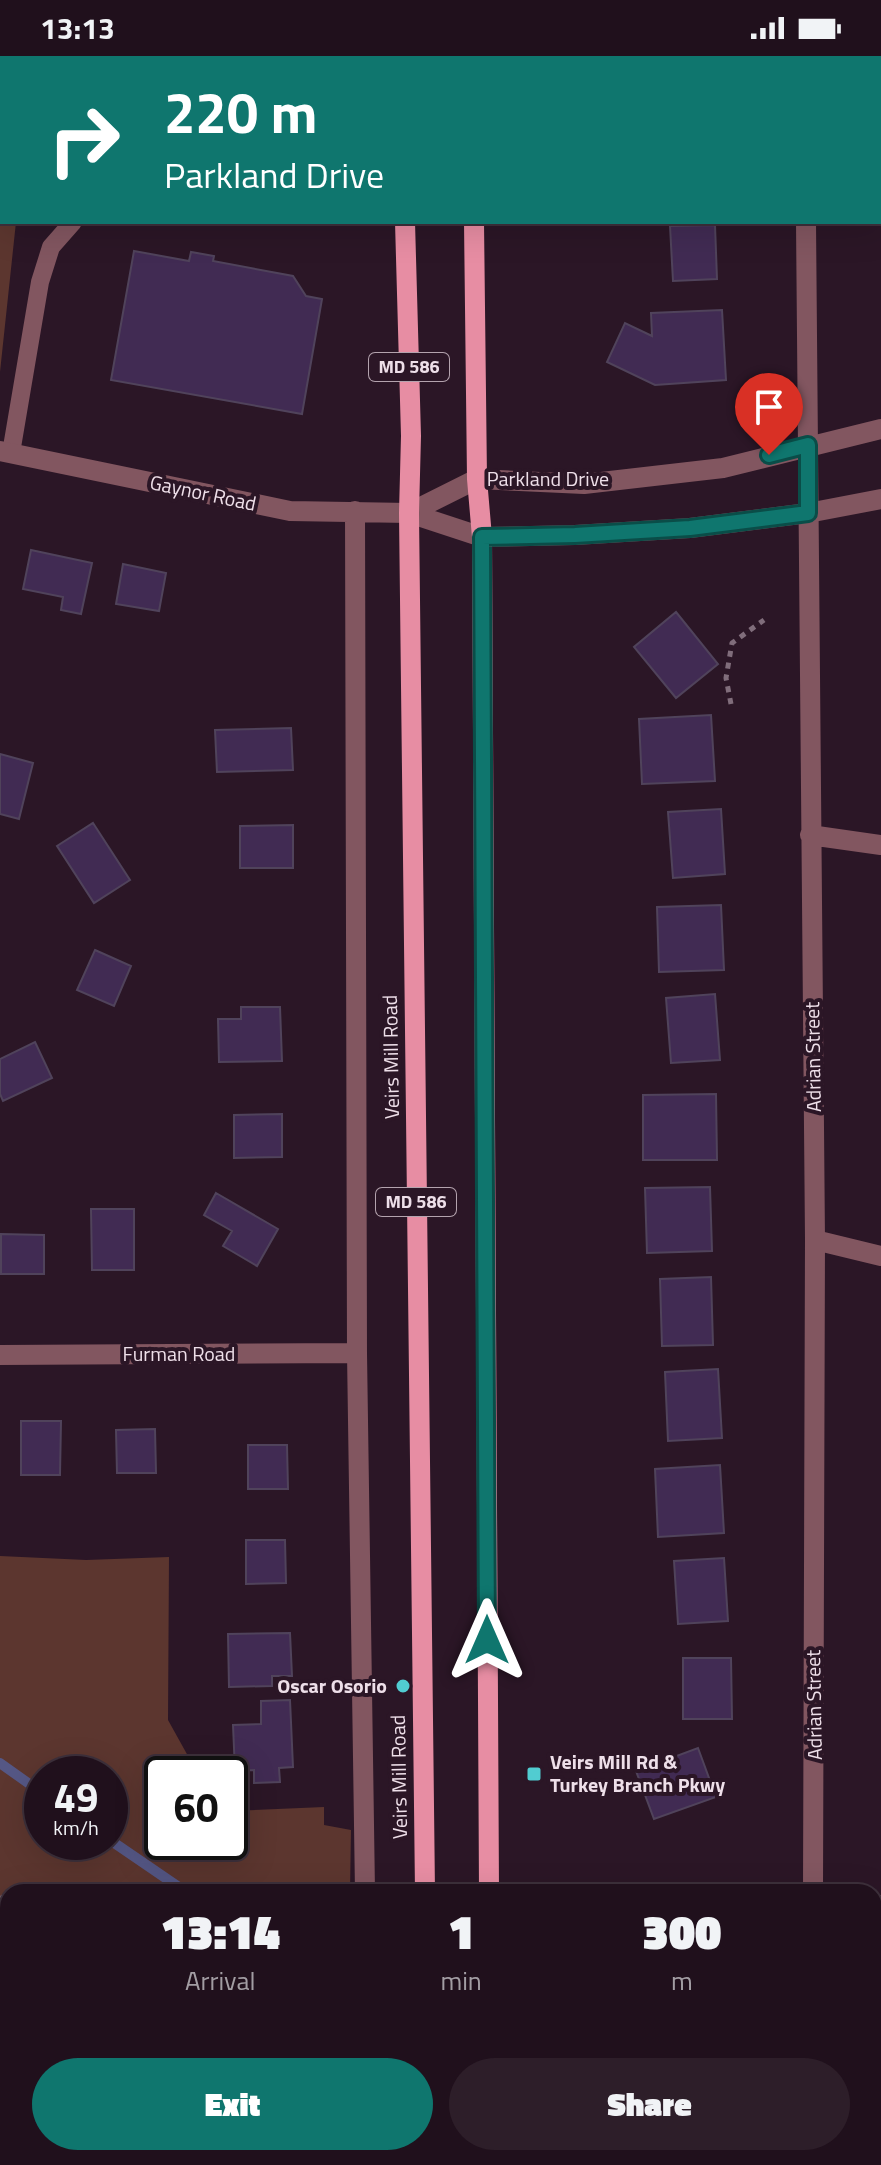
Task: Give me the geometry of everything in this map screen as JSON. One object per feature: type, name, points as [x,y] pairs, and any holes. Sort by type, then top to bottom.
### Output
[{"type":"main road","name":"Veirs Mill Road","points":[[405,224],[411,436],[409,513],[425,1884]]},
{"type":"main road","name":"MD 586","points":[[474,224],[477,479],[482,537],[489,1884]]},
{"type":"street","name":"Adrian Street","points":[[806,224],[815,1240],[814,1884]]},
{"type":"street","name":"Parkland Drive","points":[[409,513],[477,479],[584,484],[723,468],[881,429]]},
{"type":"street","name":"Gaynor Road","points":[[6,452],[290,511],[409,513]]},
{"type":"street","points":[[409,513],[482,537],[575,535],[690,528],[808,513],[881,499]]},
{"type":"street","points":[[355,511],[357,1353],[365,1884]]},
{"type":"street","points":[[810,835],[881,845]]},
{"type":"street","points":[[815,1240],[881,1256]]},
{"type":"street","name":"Furman Road","points":[[0,1355],[357,1353]]},
{"type":"lane","points":[[6,452],[40,282],[51,247],[71,224]]},
{"type":"path","points":[[731,704],[726,678],[732,643],[764,620]]},
{"type":"shaded area","points":[[0,224],[16,224],[0,372]]},
{"type":"shaded area","points":[[0,1556],[86,1560],[169,1557],[168,1720],[188,1756],[144,1756],[144,1860],[248,1860],[248,1810],[324,1807],[324,1825],[351,1830],[350,1884],[0,1884]]},
{"type":"building","points":[[715,225],[717,279],[673,281],[670,226]]},
{"type":"building","points":[[134,251],[189,261],[191,252],[214,256],[213,261],[293,276],[306,296],[322,299],[302,414],[111,380]]},
{"type":"building","points":[[722,310],[726,380],[655,385],[607,362],[625,323],[652,336],[651,313]]},
{"type":"building","points":[[31,550],[92,563],[81,614],[61,610],[63,597],[23,589]]},
{"type":"building","points":[[123,564],[166,573],[159,611],[116,604]]},
{"type":"building","points":[[676,612],[718,664],[676,698],[634,647]]},
{"type":"building","points":[[711,715],[715,781],[642,784],[639,719]]},
{"type":"building","points":[[291,728],[293,770],[217,772],[215,730]]},
{"type":"building","points":[[0,754],[33,763],[19,819],[0,814]]},
{"type":"building","points":[[721,809],[725,874],[673,878],[668,812]]},
{"type":"building","points":[[93,823],[130,880],[94,903],[57,846]]},
{"type":"building","points":[[293,825],[293,868],[240,868],[240,826]]},
{"type":"building","points":[[721,905],[724,970],[659,972],[657,907]]},
{"type":"building","points":[[95,950],[131,966],[114,1006],[77,990]]},
{"type":"building","points":[[715,994],[720,1060],[671,1063],[666,998]]},
{"type":"building","points":[[241,1007],[280,1007],[282,1061],[219,1062],[218,1019],[241,1019]]},
{"type":"building","points":[[35,1042],[52,1078],[3,1101],[0,1094],[0,1059]]},
{"type":"building","points":[[716,1094],[717,1160],[643,1160],[643,1095]]},
{"type":"building","points":[[282,1114],[282,1157],[234,1158],[234,1115]]},
{"type":"building","points":[[710,1187],[712,1251],[647,1253],[645,1188]]},
{"type":"building","points":[[216,1193],[278,1229],[257,1266],[223,1246],[232,1231],[204,1215]]},
{"type":"building","points":[[91,1209],[134,1209],[134,1270],[92,1270]]},
{"type":"building","points":[[1,1234],[44,1235],[44,1274],[1,1274]]},
{"type":"building","points":[[711,1277],[713,1345],[662,1346],[660,1279]]},
{"type":"building","points":[[718,1369],[722,1438],[668,1441],[665,1372]]},
{"type":"building","points":[[21,1421],[61,1421],[60,1475],[21,1475]]},
{"type":"building","points":[[155,1429],[156,1473],[117,1473],[116,1430]]},
{"type":"building","points":[[248,1445],[287,1445],[288,1489],[248,1489]]},
{"type":"building","points":[[720,1465],[724,1533],[658,1537],[655,1469]]},
{"type":"building","points":[[246,1540],[285,1540],[286,1583],[246,1584]]},
{"type":"building","points":[[724,1558],[728,1621],[678,1624],[674,1561]]},
{"type":"building","points":[[290,1633],[292,1676],[272,1676],[272,1686],[229,1687],[228,1634]]},
{"type":"building","points":[[683,1658],[731,1658],[732,1719],[683,1719]]},
{"type":"building","points":[[290,1700],[293,1767],[279,1768],[280,1782],[254,1783],[254,1770],[248,1770],[248,1756],[234,1756],[233,1725],[261,1724],[261,1701]]},
{"type":"building","points":[[698,1748],[716,1797],[654,1819],[636,1771]]},
{"type":"waterway","points":[[0,1763],[24,1780]]},
{"type":"waterway","points":[[128,1852],[174,1884]]},
{"type":"place","name":"Oscar Osorio","points":[[403,1686]]},
{"type":"place","name":"Veirs Mill Rd & Turkey Branch Pkwy","points":[[534,1774]]},
{"type":"route","points":[[487,1640],[482,537],[690,528],[808,513],[808,445],[769,455]]}]
